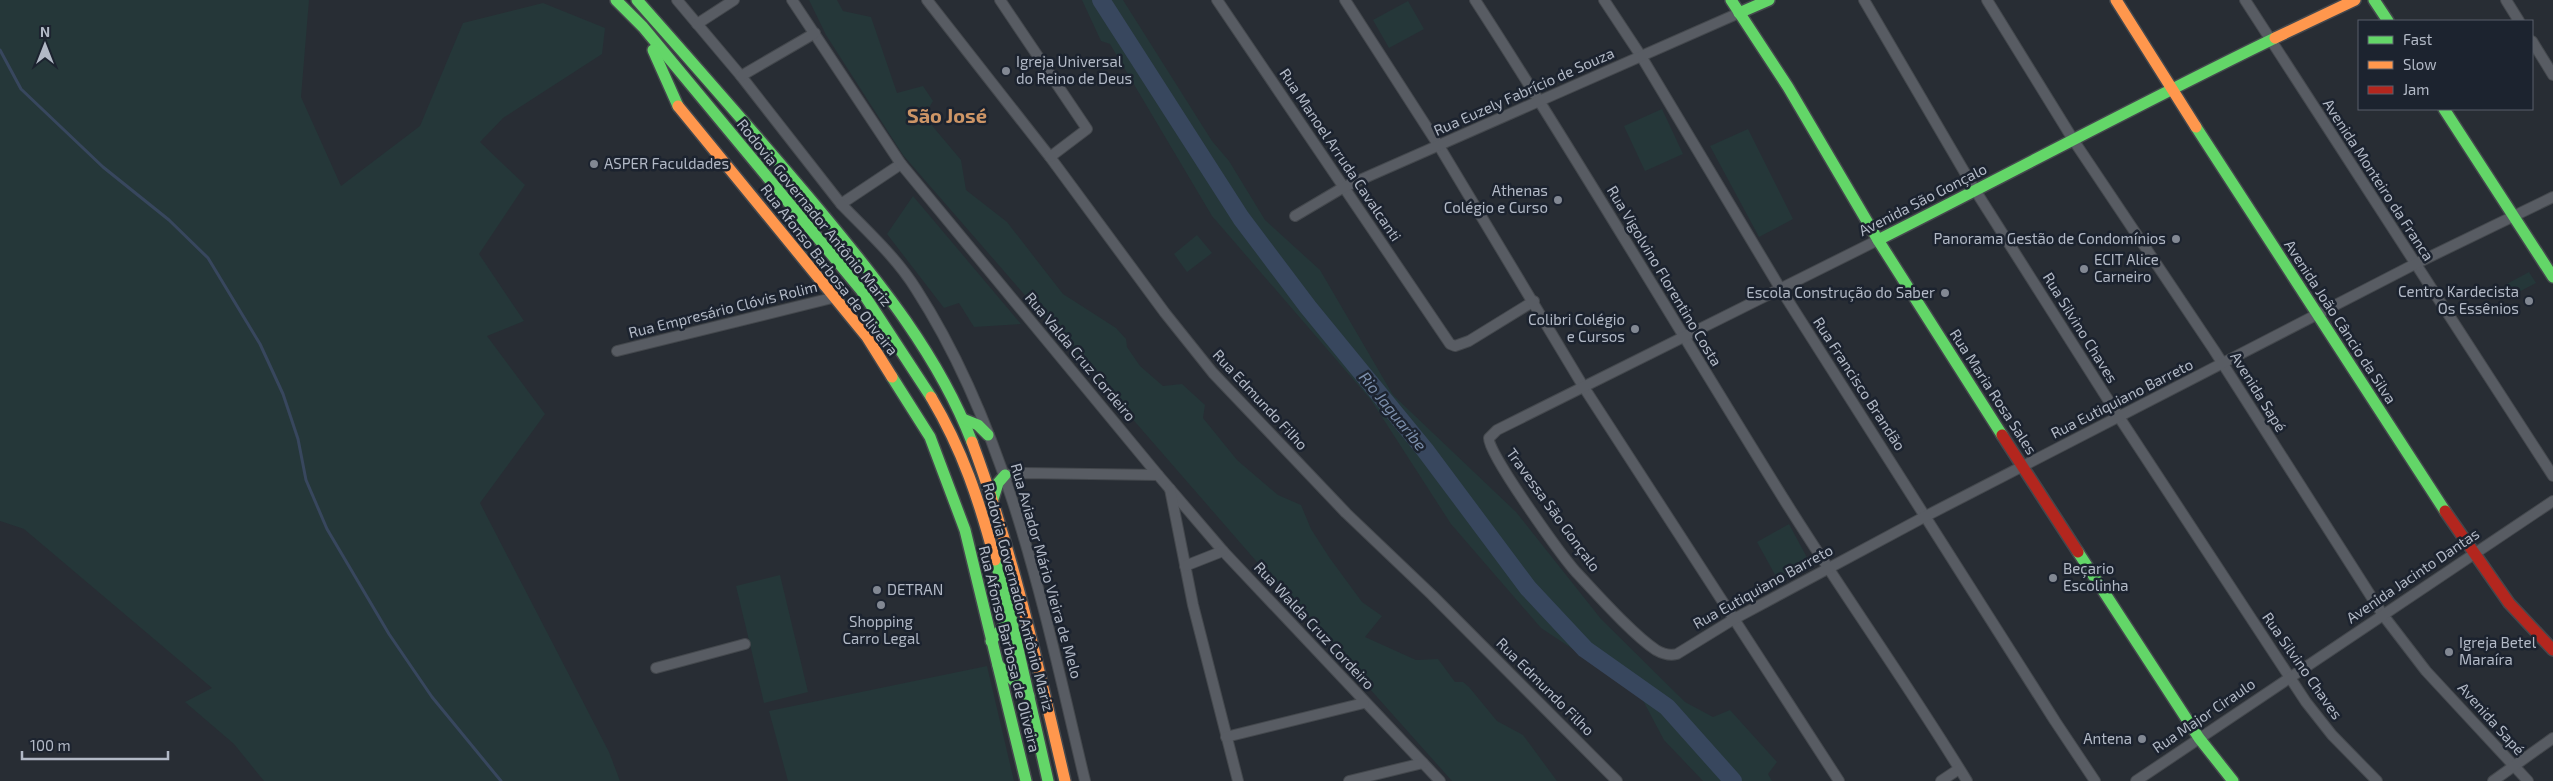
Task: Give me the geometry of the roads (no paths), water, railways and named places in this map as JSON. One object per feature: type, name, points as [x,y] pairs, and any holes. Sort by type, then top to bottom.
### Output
[{"type":"main road","name":"Rua Afonso Barbosa de Oliveira","points":[[615,0],[658,58],[678,106],[836,297],[890,373],[935,448],[965,530],[1026,781]]},
{"type":"main road","name":"Rodovia Governador Antônio Mariz","points":[[615,0],[643,27],[861,290],[917,373],[949,427],[969,471],[1011,618],[1048,781]]},
{"type":"main road","name":"Rodovia Governador Antônio Mariz","points":[[637,0],[748,124],[877,280],[936,369],[963,419],[994,499],[1021,594],[1065,781]]},
{"type":"main road","name":"Rua Maria Rosa Sales","points":[[1731,0],[1788,87],[1878,240],[2198,738],[2233,781]]},
{"type":"main road","name":"Rua Euzely Fabrício de Souza","points":[[1739,13],[1769,0]]},
{"type":"main road","name":"Avenida João Câncio da Silva","points":[[2116,0],[2170,89],[2473,554],[2509,603],[2553,650]]},
{"type":"main road","name":"Avenida São Gonçalo","points":[[1878,240],[2074,141],[2170,89],[2355,0]]},
{"type":"main road","points":[[2374,0],[2387,20]]},
{"type":"main road","points":[[2445,110],[2553,277]]},
{"type":"main road","points":[[963,419],[978,425],[988,435]]},
{"type":"main road","points":[[994,499],[998,483],[1005,475]]},
{"type":"main road","points":[[991,641],[1011,618]]},
{"type":"main road","points":[[998,665],[1029,697]]},
{"type":"street","name":"Rua Aviador Mário Vieira de Melo","points":[[677,0],[741,76],[841,204],[886,250],[916,288],[958,363],[1005,475],[1056,660],[1085,781]]},
{"type":"street","points":[[697,24],[734,0]]},
{"type":"street","name":"Rua Valda Cruz Cordeiro","points":[[792,0],[901,164],[1169,488],[1185,566],[1238,781]]},
{"type":"street","name":"Rua Edmundo Filho","points":[[926,0],[1050,157],[1165,313],[1213,373],[1346,513],[1432,595],[1617,781]]},
{"type":"street","points":[[1000,0],[1087,129],[1050,157]]},
{"type":"street","name":"Rua Manoel Arruda Cavalcanti","points":[[1217,0],[1450,344],[1459,345],[1534,301]]},
{"type":"street","points":[[1345,0],[1439,146],[1534,301],[1583,386],[1839,781]]},
{"type":"street","name":"Rua Vigolvino Florentino Costa","points":[[1476,0],[1540,100],[1684,338],[1828,568],[1960,769]]},
{"type":"street","name":"Rua Francisco Brandão","points":[[1604,0],[1641,56],[1780,288],[2095,781]]},
{"type":"street","name":"Rua Silvino Chaves","points":[[1864,0],[1975,190],[2119,417],[2289,677],[2316,717],[2377,781]]},
{"type":"street","name":"Avenida Sapé","points":[[1986,0],[2074,141],[2222,364],[2383,615],[2426,671],[2528,781]]},
{"type":"street","name":"Avenida Monteiro da Franca","points":[[2245,0],[2553,476]]},
{"type":"street","points":[[2506,0],[2519,20]]},
{"type":"street","name":"Rua Euzely Fabrício de Souza","points":[[1295,216],[1344,187],[1739,13]]},
{"type":"street","points":[[741,76],[815,33]]},
{"type":"street","points":[[2533,43],[2553,75]]},
{"type":"street","points":[[841,204],[901,164]]},
{"type":"street","name":"Rua Eutiquiano Barreto","points":[[1684,650],[1734,619],[1926,516],[2415,264],[2553,196]]},
{"type":"street","name":"Avenida São Gonçalo","points":[[1504,428],[1583,386],[1684,338],[1878,240]]},
{"type":"street","name":"Rua Empresário Clóvis Rolim","points":[[617,351],[836,297]]},
{"type":"street","name":"Travessa São Gonçalo","points":[[1504,428],[1489,438],[1491,451],[1575,570],[1650,646],[1667,655],[1684,650]]},
{"type":"street","points":[[1005,475],[1023,473],[1158,475]]},
{"type":"street","name":"Rua Walda Cruz Cordeiro","points":[[1169,488],[1224,551],[1364,703],[1440,781]]},
{"type":"street","name":"Avenida Jacinto Dantas","points":[[2289,677],[2553,501]]},
{"type":"street","points":[[1185,566],[1224,551]]},
{"type":"street","points":[[656,668],[745,644]]},
{"type":"street","name":"Rua Major Ciraulo","points":[[2136,781],[2289,677]]},
{"type":"street","points":[[1226,737],[1364,703]]},
{"type":"street","points":[[2493,781],[2553,738]]},
{"type":"street","points":[[1349,781],[1423,763]]},
{"type":"street","points":[[1941,781],[1960,769],[1967,781]]},
{"type":"waterway","name":"Rio Jaguaribe","points":[[1101,0],[1241,218],[1308,307],[1425,450],[1528,588],[1585,649],[1667,707],[1733,781]]},
{"type":"waterway","points":[[0,50],[21,89],[103,167],[169,220],[208,258],[260,344],[283,394],[298,439],[306,480],[327,529],[389,634],[432,697],[501,781]]},
{"type":"place","name":"Igreja Universal do Reino de Deus","points":[[1006,71]]},
{"type":"place","name":"ASPER Faculdades","points":[[594,164]]},
{"type":"place","name":"Athenas Colégio e Curso","points":[[1558,200]]},
{"type":"place","name":"Panorama Gestão de Condomínios","points":[[2176,239]]},
{"type":"place","name":"ECIT Alice Carneiro","points":[[2084,269]]},
{"type":"place","name":"Escola Construção do Saber","points":[[1945,293]]},
{"type":"place","name":"Centro Kardecista Os Essênios","points":[[2529,301]]},
{"type":"place","name":"Colibri Colégio e Cursos","points":[[1635,329]]},
{"type":"place","name":"Beçario Escolinha","points":[[2053,578]]},
{"type":"place","name":"DETRAN","points":[[877,590]]},
{"type":"place","name":"Shopping Carro Legal","points":[[881,605]]},
{"type":"place","name":"Igreja Betel Maraíra","points":[[2449,652]]},
{"type":"place","name":"Antena","points":[[2142,739]]},
{"type":"district","name":"São José","points":[[947,116]]}]
